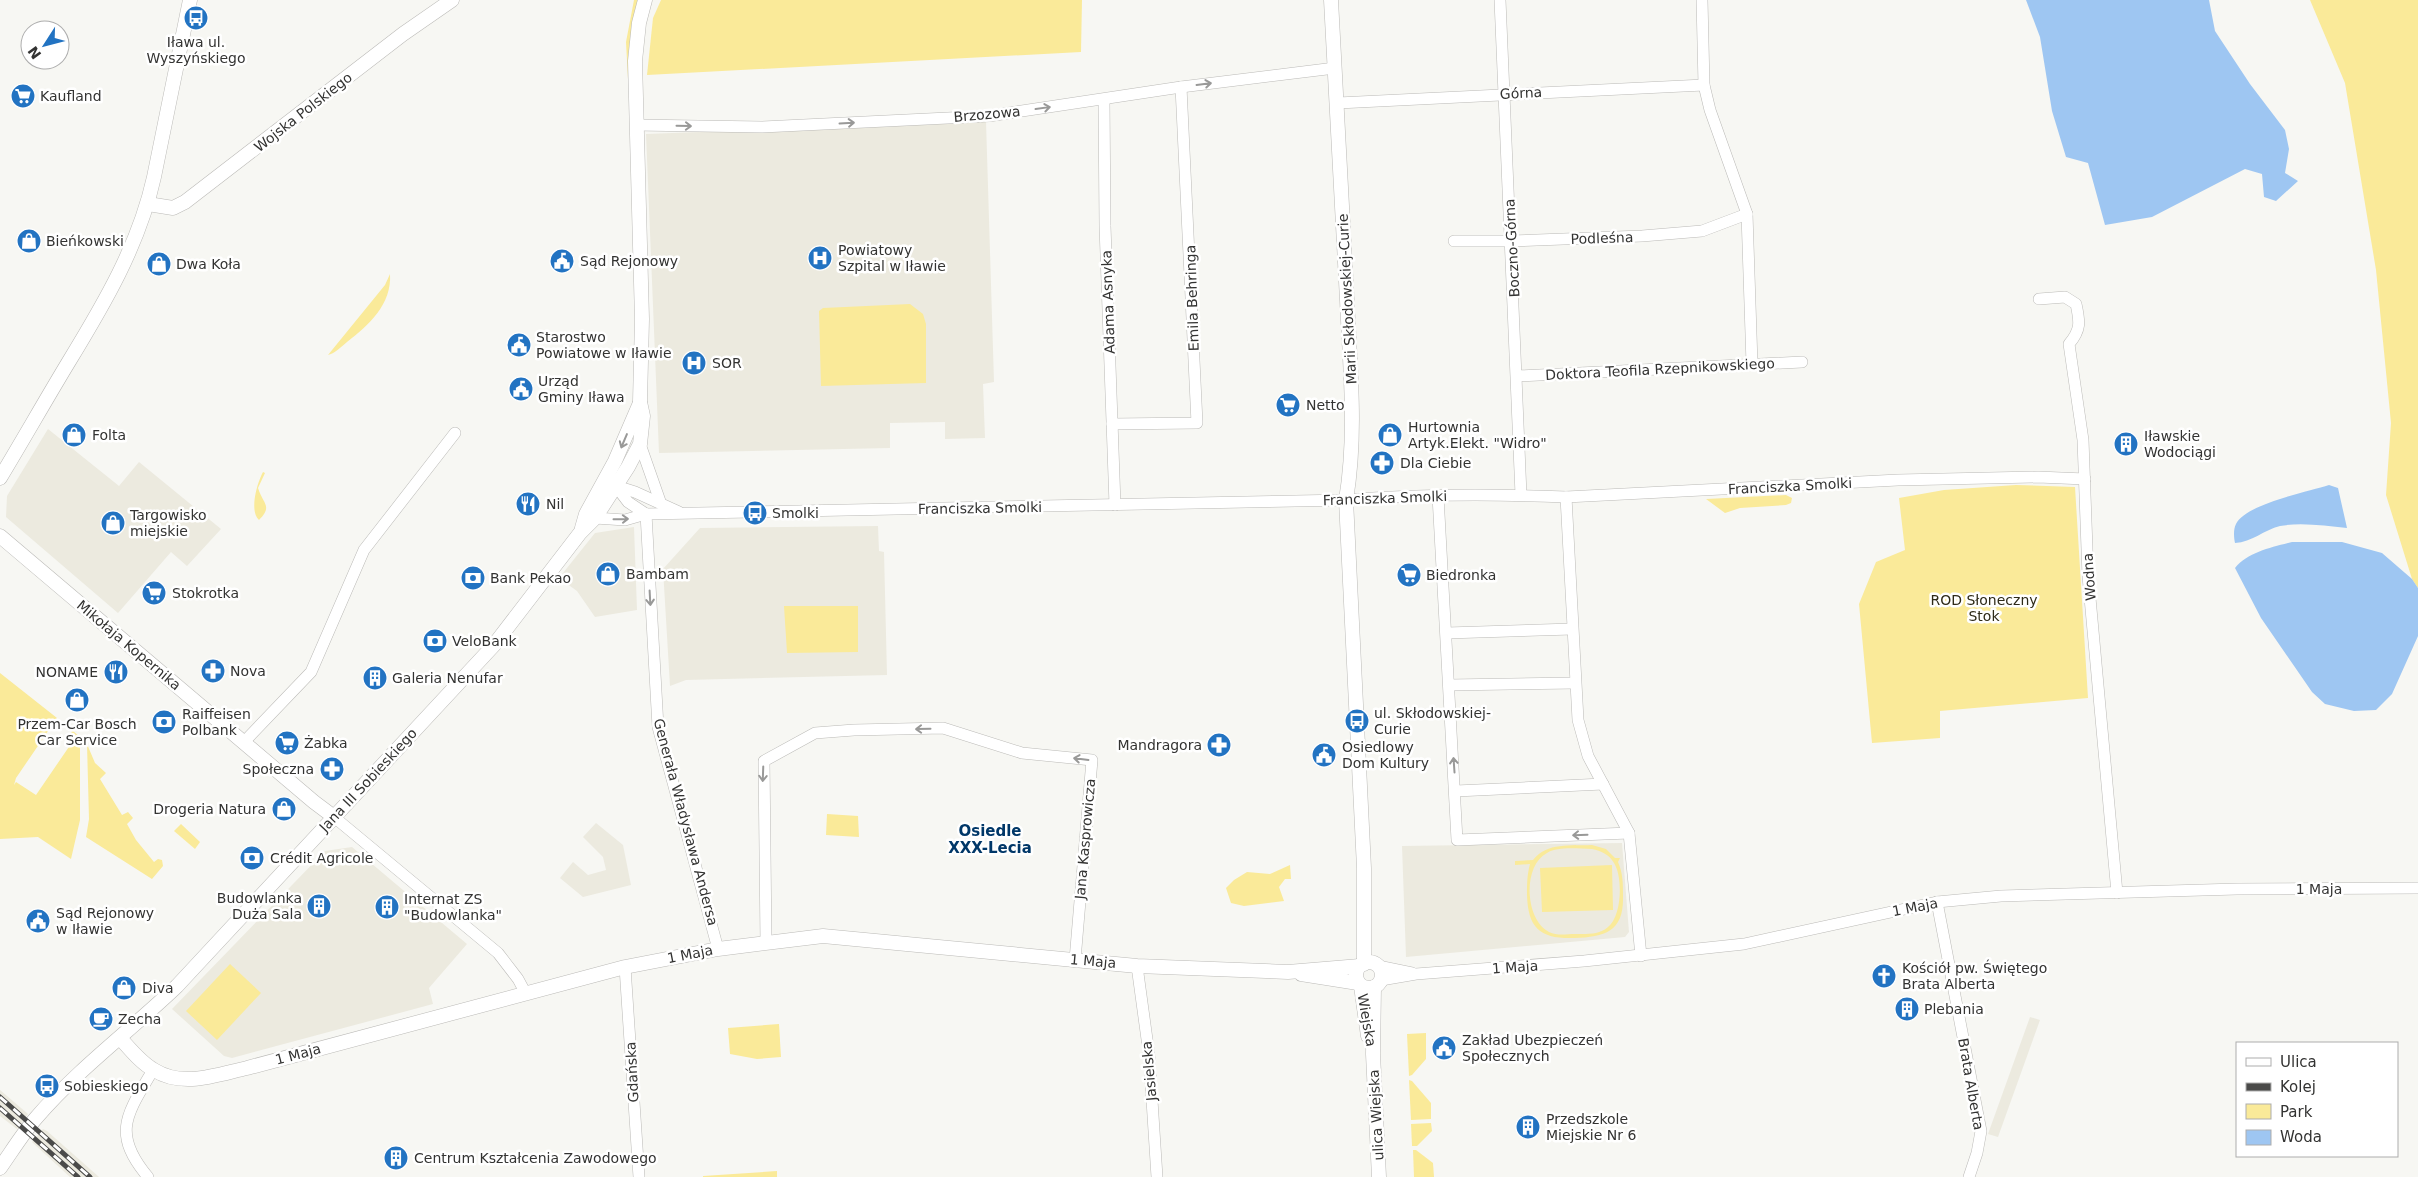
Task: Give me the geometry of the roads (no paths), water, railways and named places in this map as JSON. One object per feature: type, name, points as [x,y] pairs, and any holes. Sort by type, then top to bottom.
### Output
[{"type":"street","points":[[0,478],[106,302],[124,266],[148,204],[190,0]]},
{"type":"street","name":"Wojska Polskiego","points":[[148,204],[173,208],[185,202],[403,34],[452,0]]},
{"type":"street","points":[[645,0],[639,22],[634,61],[642,319],[640,402],[643,416],[640,444],[661,504]]},
{"type":"street","name":"Marii Skłodowskiej-Curie","points":[[1331,0],[1338,103],[1352,402],[1352,466],[1346,500],[1364,868],[1372,903],[1369,965]]},
{"type":"street","name":"Boczno-Górna","points":[[1500,0],[1512,241],[1521,495]]},
{"type":"street","points":[[1702,0],[1704,86],[1710,110],[1747,214],[1752,364]]},
{"type":"street","name":"Brzozowa","points":[[636,125],[762,127],[990,116],[1181,87],[1336,68]]},
{"type":"street","name":"Górna","points":[[1338,103],[1704,86]]},
{"type":"street","name":"Emila Behringa","points":[[1112,424],[1197,423],[1181,87]]},
{"type":"street","name":"Adama Asnyka","points":[[1104,100],[1115,505]]},
{"type":"street","name":"Podleśna","points":[[1454,241],[1512,241],[1642,236],[1702,231],[1747,214]]},
{"type":"street","name":"Wodna","points":[[2039,299],[2066,298],[2076,304],[2079,320],[2078,334],[2069,344],[2083,440],[2088,576],[2117,893]]},
{"type":"street","name":"Doktora Teofila Rzepnikowskiego","points":[[1517,376],[1802,362]]},
{"type":"street","points":[[611,483],[640,402]]},
{"type":"street","points":[[244,742],[311,672],[364,550],[455,434]]},
{"type":"street","points":[[611,483],[640,444]]},
{"type":"street","name":"Franciszka Smolki","points":[[595,518],[625,520],[646,514],[1346,500],[1385,497],[1521,495],[1566,497],[1898,480],[2038,477],[2085,479]]},
{"type":"street","points":[[611,483],[628,502],[646,514]]},
{"type":"street","name":"Franciszka Smolki","points":[[611,483],[685,514]]},
{"type":"street","name":"Jana III Sobieskiego","points":[[0,1168],[36,1118],[84,1068],[120,1038],[176,986],[494,645],[580,533],[595,518],[611,483]]},
{"type":"street","name":"Jana III Sobieskiego","points":[[580,533],[586,514],[611,483]]},
{"type":"street","points":[[1438,496],[1456,791],[1457,840],[1629,833]]},
{"type":"street","points":[[1566,497],[1575,683],[1582,738],[1603,784],[1629,833],[1641,956]]},
{"type":"street","name":"Generała Władysława Andersa","points":[[646,514],[658,727],[718,949]]},
{"type":"street","name":"Mikołaja Kopernika","points":[[0,536],[498,953],[518,979],[525,992]]},
{"type":"street","points":[[1447,633],[1572,629]]},
{"type":"street","points":[[1449,685],[1575,683]]},
{"type":"street","name":"Jana Kasprowicza","points":[[766,942],[764,761],[815,733],[944,728],[1022,753],[1092,760],[1075,960]]},
{"type":"street","points":[[1456,791],[1603,784]]},
{"type":"street","name":"1 Maja","points":[[120,1038],[152,1070],[169,1077],[186,1080],[210,1076],[625,967],[766,942],[840,936],[1137,966],[1288,972],[1369,984],[1416,974],[1641,956],[1744,944],[1937,902],[2001,896],[2237,889],[2418,888]]},
{"type":"street","name":"Brata Alberta","points":[[1937,902],[1981,1131],[1977,1153],[1969,1177]]},
{"type":"street","points":[[1369,965],[1382,976],[1369,984],[1356,974],[1369,965]]},
{"type":"street","name":"1 Maja","points":[[1288,972],[1369,965],[1416,974]]},
{"type":"street","name":"Jasielska","points":[[1137,966],[1149,1054],[1157,1177]]},
{"type":"street","name":"Gdańska","points":[[625,967],[639,1177]]},
{"type":"street","name":"Wiejska","points":[[1369,984],[1373,1054]]},
{"type":"street","name":"ulica Wiejska","points":[[1373,1054],[1380,1177]]},
{"type":"street","points":[[148,1177],[132,1156],[125,1135],[132,1107],[152,1070]]},
{"type":"water","points":[[2026,0],[2209,0],[2215,31],[2250,84],[2285,130],[2289,149],[2285,173],[2298,181],[2276,201],[2264,197],[2262,174],[2245,169],[2152,217],[2105,225],[2088,163],[2066,157],[2052,111],[2040,37]]},
{"type":"water","points":[[2329,485],[2338,488],[2347,528],[2297,524],[2280,526],[2235,543],[2234,531],[2236,524],[2252,510]]},
{"type":"water","points":[[2292,542],[2342,542],[2382,553],[2412,579],[2418,588],[2418,636],[2392,694],[2376,710],[2354,711],[2325,704],[2312,692],[2261,618],[2235,568],[2240,562],[2253,554]]},
{"type":"railway","points":[[0,1097],[90,1177]]},
{"type":"railway","points":[[0,1108],[78,1177]]},
{"type":"place","name":"Iława ul. Wyszyńskiego","points":[[196,18]]},
{"type":"place","name":"Kaufland","points":[[23,96]]},
{"type":"place","name":"Bieńkowski","points":[[29,241]]},
{"type":"place","name":"Powiatowy Szpital w Iławie","points":[[820,258]]},
{"type":"place","name":"Sąd Rejonowy","points":[[562,261]]},
{"type":"place","name":"Dwa Koła","points":[[159,264]]},
{"type":"place","name":"Starostwo Powiatowe w Iławie","points":[[519,345]]},
{"type":"place","name":"SOR","points":[[694,363]]},
{"type":"place","name":"Urząd Gminy Iława","points":[[521,389]]},
{"type":"place","name":"Netto","points":[[1288,405]]},
{"type":"place","name":"Folta","points":[[74,435]]},
{"type":"place","name":"Hurtownia Artyk.Elekt. \"Widro\"","points":[[1390,435]]},
{"type":"place","name":"Iławskie Wodociągi","points":[[2126,444]]},
{"type":"place","name":"Dla Ciebie","points":[[1382,463]]},
{"type":"place","name":"Nil","points":[[528,504]]},
{"type":"place","name":"Smolki","points":[[755,513]]},
{"type":"place","name":"Targowisko miejskie","points":[[113,523]]},
{"type":"place","name":"Bambam","points":[[608,574]]},
{"type":"place","name":"Biedronka","points":[[1409,575]]},
{"type":"place","name":"Bank Pekao","points":[[473,578]]},
{"type":"place","name":"Stokrotka","points":[[154,593]]},
{"type":"place","name":"VeloBank","points":[[435,641]]},
{"type":"place","name":"Nova","points":[[213,671]]},
{"type":"place","name":"NONAME","points":[[116,672]]},
{"type":"place","name":"Galeria Nenufar","points":[[375,678]]},
{"type":"place","name":"Przem-Car Bosch Car Service","points":[[77,700]]},
{"type":"place","name":"ul. Skłodowskiej- Curie","points":[[1357,721]]},
{"type":"place","name":"Raiffeisen Polbank","points":[[164,722]]},
{"type":"place","name":"Żabka","points":[[287,743]]},
{"type":"place","name":"Mandragora","points":[[1219,745]]},
{"type":"place","name":"Osiedlowy Dom Kultury","points":[[1324,755]]},
{"type":"place","name":"Społeczna","points":[[332,769]]},
{"type":"place","name":"Drogeria Natura","points":[[284,809]]},
{"type":"place","name":"Crédit Agricole","points":[[252,858]]},
{"type":"place","name":"Budowlanka Duża Sala","points":[[319,906]]},
{"type":"place","name":"Internat ZS \"Budowlanka\"","points":[[387,907]]},
{"type":"place","name":"Sąd Rejonowy w Iławie","points":[[38,921]]},
{"type":"place","name":"Kościół pw. Świętego Brata Alberta","points":[[1884,976]]},
{"type":"place","name":"Diva","points":[[124,988]]},
{"type":"place","name":"Plebania","points":[[1907,1009]]},
{"type":"place","name":"Zecha","points":[[101,1019]]},
{"type":"place","name":"Zakład Ubezpieczeń Społecznych","points":[[1444,1048]]},
{"type":"place","name":"Sobieskiego","points":[[47,1086]]},
{"type":"place","name":"Przedszkole Miejskie Nr 6","points":[[1528,1127]]},
{"type":"place","name":"Centrum Kształcenia Zawodowego","points":[[396,1158]]},
{"type":"district","name":"Osiedle XXX-Lecia","points":[[990,840]]},
{"type":"park label","name":"ROD Słoneczny Stok","points":[[1984,608]]}]
